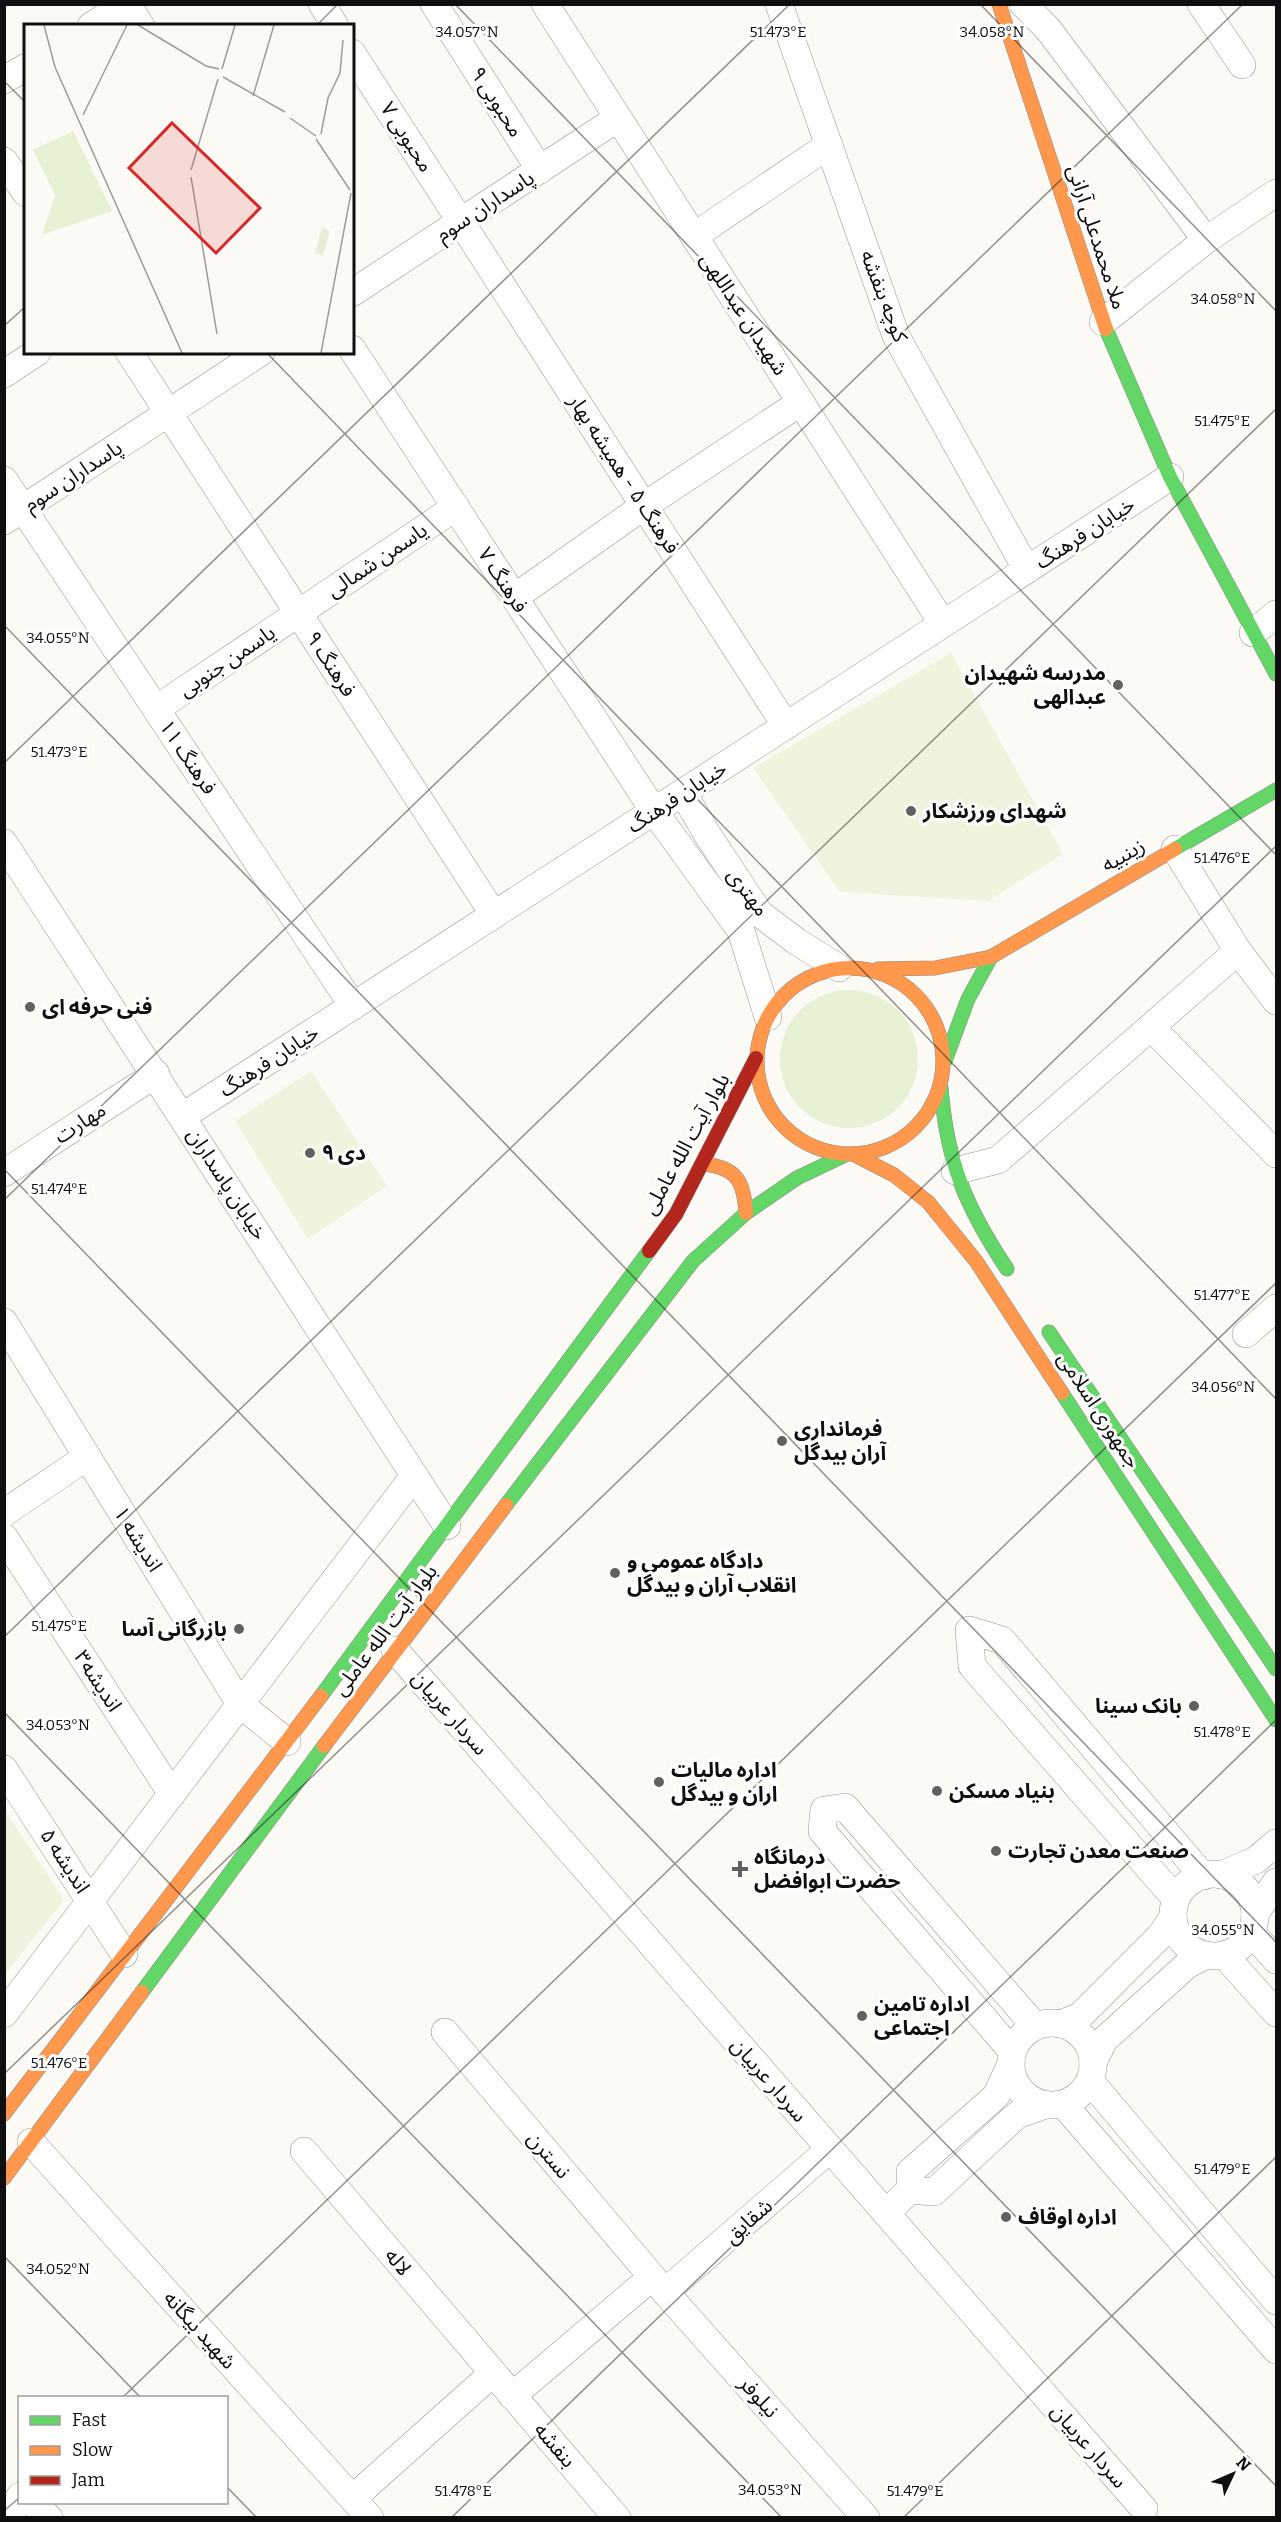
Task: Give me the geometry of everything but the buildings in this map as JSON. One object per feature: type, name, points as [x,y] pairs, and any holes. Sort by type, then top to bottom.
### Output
[{"type":"main road","name":"ملا محمدعلی آرانی","points":[[999,4],[1103,322],[1170,477],[1276,674]]},
{"type":"main road","name":"زینبیه","points":[[852,968],[906,971],[959,965],[991,957],[1276,790]]},
{"type":"main road","points":[[945,1062],[941,1035],[930,1011],[912,990],[890,976],[852,968],[814,974],[792,987],[773,1007],[761,1031],[756,1058],[760,1085],[770,1110],[789,1131],[812,1147],[849,1155],[877,1152],[907,1137],[929,1113],[940,1088],[945,1062],[968,999],[991,957]]},
{"type":"main road","name":"بلوار آیت‌ الله عاملی","points":[[4,2114],[287,1742],[676,1214],[756,1058]]},
{"type":"main road","points":[[940,1088],[955,1171],[983,1233],[1016,1283]]},
{"type":"main road","name":"بلوار آیت‌ الله عاملی","points":[[4,2178],[395,1650],[686,1270],[746,1213],[796,1178],[849,1155]]},
{"type":"main road","name":"جمهوری اسلامی","points":[[849,1155],[894,1175],[928,1202],[976,1261],[1276,1720]]},
{"type":"main road","points":[[703,1164],[718,1164],[738,1176],[746,1194],[746,1213]]},
{"type":"main road","name":"جمهوری اسلامی","points":[[1043,1322],[1276,1669]]},
{"type":"street","points":[[94,24],[126,4],[140,24]]},
{"type":"street","points":[[322,4],[334,24]]},
{"type":"street","name":"محبوبی ۹","points":[[434,4],[540,170]]},
{"type":"street","name":"شهیدان عبداللهی","points":[[545,4],[943,624]]},
{"type":"street","name":"کوچه بنفشه","points":[[779,4],[896,336],[1027,570]]},
{"type":"street","points":[[1023,4],[1048,29],[1206,240]]},
{"type":"street","points":[[1201,4],[1242,65]]},
{"type":"street","name":"محبوبی ۷","points":[[354,55],[461,222]]},
{"type":"street","points":[[4,80],[24,68]]},
{"type":"street","name":"پاسداران سوم","points":[[354,292],[618,118]]},
{"type":"street","points":[[694,236],[829,145]]},
{"type":"street","points":[[4,161],[24,190]]},
{"type":"street","points":[[1103,322],[1206,240],[1276,193]]},
{"type":"street","name":"فرهنگ ۵ - همیشه بهار","points":[[461,222],[786,726]]},
{"type":"street","name":"فرهنگ ۷","points":[[354,352],[654,811]]},
{"type":"street","points":[[4,374],[34,354]]},
{"type":"street","name":"فرهنگ ۹","points":[[130,354],[494,915]]},
{"type":"street","name":"پاسداران سوم","points":[[14,515],[258,354]]},
{"type":"street","points":[[515,597],[644,506],[801,402]]},
{"type":"street","name":"خیابان فرهنگ","points":[[183,1116],[1170,477]]},
{"type":"street","name":"فرهنگ ۱۱","points":[[4,480],[14,515],[156,709],[353,1006]]},
{"type":"street","name":"یاسمن شمالی","points":[[298,613],[456,507]]},
{"type":"street","name":"یاسمن جنوبی","points":[[156,709],[298,613]]},
{"type":"street","points":[[1253,633],[1276,614]]},
{"type":"street","name":"مهتری","points":[[682,793],[706,834],[760,914],[796,941],[852,968]]},
{"type":"street","name":"مهتری","points":[[654,811],[741,931],[768,1017]]},
{"type":"street","name":"خیابان پاسداران","points":[[4,843],[156,1074],[447,1526]]},
{"type":"street","points":[[1175,849],[1238,951],[1276,1001]]},
{"type":"street","points":[[955,1171],[998,1160],[1238,951]]},
{"type":"street","points":[[1151,1027],[1276,1154]]},
{"type":"street","name":"مهارت","points":[[4,1173],[156,1074]]},
{"type":"street","points":[[1246,1334],[1276,1308]]},
{"type":"street","name":"اندیشه ۱","points":[[4,1322],[240,1704],[287,1742]]},
{"type":"street","points":[[4,1513],[87,1456]]},
{"type":"street","points":[[4,2014],[414,1476]]},
{"type":"street","name":"اندیشه۳","points":[[4,1537],[172,1794]]},
{"type":"street","points":[[1276,1960],[1253,1923],[1252,1900],[1245,1888],[1234,1880],[1212,1875],[1002,1640],[969,1630],[972,1666],[1174,1908],[1176,1930],[1183,1942],[1193,1951],[1215,1955],[1276,2013]]},
{"type":"street","name":"سردار عربیان","points":[[395,1650],[1149,2515]]},
{"type":"street","name":"اندیشه ۵","points":[[4,1769],[124,1954]]},
{"type":"street","points":[[1276,2301],[1092,2072],[1091,2050],[1083,2038],[1073,2028],[1047,2025],[845,1807],[824,1810],[822,1831],[1011,2058],[1013,2080],[1021,2092],[1032,2100],[1054,2105],[1276,2350]]},
{"type":"street","points":[[886,2213],[910,2190],[910,2172],[996,2096],[1021,2036],[1047,2025],[1079,2017],[1161,1935],[1174,1908],[1192,1881],[1256,1860],[1276,1843]]},
{"type":"street","points":[[910,2190],[934,2192],[1017,2115],[1054,2105],[1079,2095],[1092,2072],[1104,2040],[1187,1965],[1236,1950],[1245,1942],[1276,1882]]},
{"type":"street","name":"نسترن","points":[[445,2032],[659,2285]]},
{"type":"street","name":"شهید بیگانه","points":[[31,2142],[361,2508]]},
{"type":"street","name":"شقایق","points":[[512,2396],[659,2285],[830,2149]]},
{"type":"street","name":"لاله","points":[[304,2151],[493,2373]]},
{"type":"street","name":"نیلوفر","points":[[659,2285],[866,2517]]},
{"type":"street","points":[[361,2508],[493,2373]]},
{"type":"street","name":"بنفشه","points":[[493,2373],[617,2517]]},
{"type":"street","points":[[4,2479],[18,2492]]},
{"type":"street","points":[[10,2517],[18,2499]]},
{"type":"street","points":[[34,2504],[50,2517]]},
{"type":"green space","name":"شهدای ورزشکار","points":[[951,653],[1063,854],[988,901],[840,892],[753,768]]},
{"type":"green space","points":[[849,990],[876,995],[888,1001],[898,1010],[907,1020],[913,1032],[918,1059],[913,1086],[907,1098],[898,1108],[888,1117],[876,1123],[849,1128],[822,1123],[810,1117],[800,1108],[791,1098],[785,1086],[780,1059],[785,1032],[791,1020],[800,1010],[810,1001],[822,995]]},
{"type":"green space","name":"۹ دی","points":[[311,1071],[387,1186],[308,1239],[235,1121]]},
{"type":"green space","points":[[4,1809],[64,1900],[5,1974],[4,1974]]},
{"type":"traffic: fast","points":[[1106,329],[1170,477],[1276,674]]},
{"type":"traffic: fast","points":[[1175,849],[1276,790]]},
{"type":"traffic: fast","points":[[945,1061],[968,999],[991,957]]},
{"type":"traffic: fast","points":[[941,1088],[948,1139],[961,1183],[980,1225],[1007,1269]]},
{"type":"traffic: fast","points":[[506,1505],[693,1261],[746,1213],[797,1178],[845,1155]]},
{"type":"traffic: fast","points":[[321,1696],[649,1251]]},
{"type":"traffic: fast","points":[[1049,1332],[1276,1669]]},
{"type":"traffic: fast","points":[[1062,1393],[1276,1720]]},
{"type":"traffic: fast","points":[[142,1992],[324,1746]]},
{"type":"traffic: slow","points":[[999,4],[1106,329]]},
{"type":"traffic: slow","points":[[878,969],[935,968],[991,957],[1175,849]]},
{"type":"traffic: slow","points":[[850,968],[868,969],[886,975],[902,983],[916,995],[928,1009],[936,1025],[942,1043],[943,1061],[942,1079],[936,1097],[928,1113],[916,1127],[902,1139],[886,1147],[868,1153],[850,1154],[832,1153],[814,1147],[798,1139],[784,1127],[772,1113],[764,1097],[758,1079],[757,1061],[758,1043],[764,1025],[772,1009],[784,995],[798,983],[814,975],[832,969],[850,968]]},
{"type":"traffic: slow","points":[[853,1154],[894,1175],[928,1202],[976,1261],[1062,1393]]},
{"type":"traffic: slow","points":[[703,1164],[731,1172],[743,1192],[746,1213]]},
{"type":"traffic: slow","points":[[324,1746],[506,1505]]},
{"type":"traffic: slow","points":[[4,2114],[321,1696]]},
{"type":"traffic: slow","points":[[4,2178],[142,1992]]},
{"type":"traffic: jam","points":[[649,1251],[676,1214],[756,1058]]},
{"type":"place","name":"مدرسه شهیدان عبدالهی","points":[[1118,685]]},
{"type":"place","name":"شهدای ورزشکار","points":[[911,811]]},
{"type":"place","name":"فنی حرفه ای","points":[[30,1007]]},
{"type":"place","name":"۹ دی","points":[[310,1153]]},
{"type":"place","name":"فرمانداری آران بیدگل","points":[[782,1441]]},
{"type":"place","name":"دادگاه عمومی و انقلاب آران و بیدگل","points":[[615,1573]]},
{"type":"place","name":"بازرگانی آسا","points":[[239,1629]]},
{"type":"place","name":"بانک سینا","points":[[1194,1706]]},
{"type":"place","name":"اداره مالیات اران و بیدگل","points":[[659,1782]]},
{"type":"place","name":"بنیاد مسکن","points":[[937,1791]]},
{"type":"place","name":"صنعت معدن تجارت","points":[[996,1851]]},
{"type":"place","name":"درمانگاه حضرت ابوافضل","points":[[740,1869]]},
{"type":"place","name":"اداره تامین اجتماعی","points":[[862,2016]]},
{"type":"place","name":"اداره اوقاف","points":[[1006,2217]]}]
